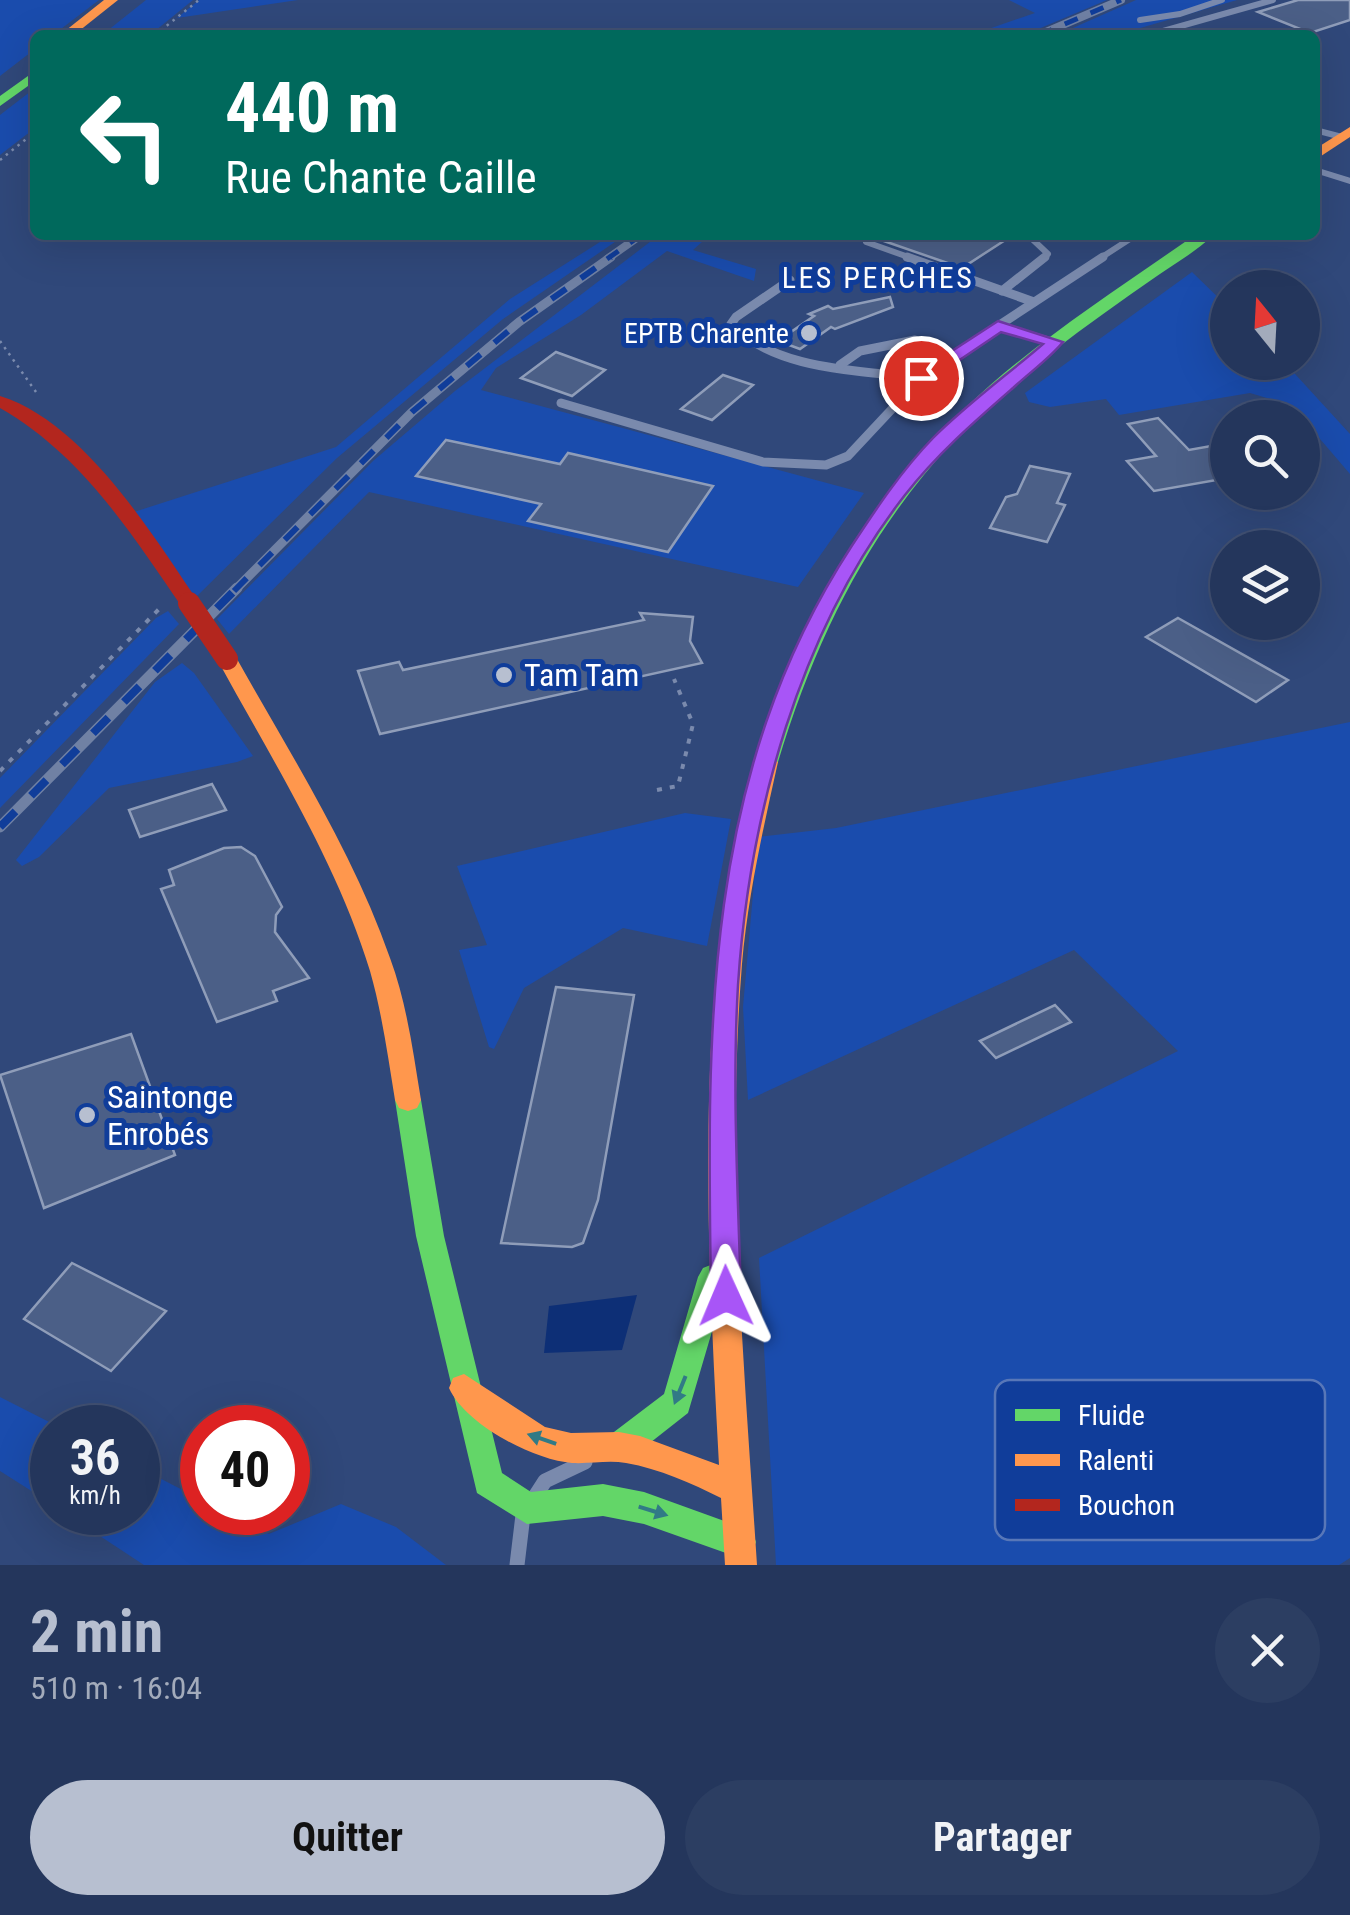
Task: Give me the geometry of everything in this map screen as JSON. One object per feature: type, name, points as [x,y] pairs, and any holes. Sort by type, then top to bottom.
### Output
[{"type":"main road","points":[[73,30],[112,0]]},
{"type":"main road","points":[[93,30],[132,0]]},
{"type":"main road","points":[[0,86],[30,63]]},
{"type":"main road","points":[[0,102],[30,79]]},
{"type":"main road","points":[[1320,152],[1346,134]]},
{"type":"main road","points":[[740,1554],[724,1229],[722,1106],[726,984],[739,868],[782,706],[807,643],[842,576],[895,494],[952,431],[1055,342],[1197,240]]},
{"type":"main road","points":[[0,401],[41,420],[82,456],[186,599],[228,658],[342,872],[378,956],[395,1020],[430,1236],[488,1482],[527,1508],[603,1500],[644,1508],[740,1554]]},
{"type":"main road","points":[[620,1446],[677,1404],[698,1338],[724,1229]]},
{"type":"main road","points":[[464,1388],[494,1414],[526,1434],[568,1448],[620,1446],[682,1462],[735,1489]]},
{"type":"lane","points":[[1140,20],[1222,0]]},
{"type":"lane","points":[[1169,30],[1272,0]]},
{"type":"lane","points":[[1320,131],[1346,134]]},
{"type":"lane","points":[[1320,172],[1350,181]]},
{"type":"lane","points":[[869,240],[866,242],[1034,302]]},
{"type":"lane","points":[[1002,291],[1048,254],[1033,240]]},
{"type":"lane","points":[[561,403],[763,462],[826,465],[848,456],[921,378],[1128,240]]},
{"type":"lane","points":[[790,280],[736,317],[731,324],[734,330],[758,346],[921,378]]},
{"type":"lane","points":[[998,326],[1055,342]]},
{"type":"lane","points":[[840,365],[860,351],[916,340]]},
{"type":"lane","points":[[518,1565],[520,1523],[545,1480],[620,1446]]},
{"type":"path","points":[[162,30],[199,0]]},
{"type":"path","points":[[0,160],[30,136]]},
{"type":"path","points":[[0,342],[41,399],[41,420]]},
{"type":"path","points":[[0,771],[153,611],[186,599]]},
{"type":"path","points":[[657,790],[678,786],[693,724],[674,679]]},
{"type":"shaded area","points":[[0,0],[99,0],[60,30],[30,30],[30,53],[0,76]]},
{"type":"shaded area","points":[[146,0],[193,0],[156,30],[108,30]]},
{"type":"shaded area","points":[[199,0],[298,0],[177,18]]},
{"type":"shaded area","points":[[1009,0],[1107,0],[1036,30],[986,30],[1035,13]]},
{"type":"shaded area","points":[[1136,0],[1237,0],[1133,30],[1068,30]]},
{"type":"shaded area","points":[[30,92],[30,132],[0,155],[0,115]]},
{"type":"shaded area","points":[[603,240],[618,240],[503,319],[337,458],[195,598],[134,512],[336,447],[510,299]]},
{"type":"shaded area","points":[[652,240],[707,240],[693,250],[756,269],[754,281],[667,251],[581,315],[496,368],[481,390],[864,493],[798,587],[369,492],[229,634],[217,619],[373,461],[455,391]]},
{"type":"shaded area","points":[[1192,272],[1210,289],[1210,380],[1301,380],[1319,400],[1274,400],[1250,393],[1119,415],[1106,399],[1050,407],[1029,402],[1025,393]]},
{"type":"shaded area","points":[[1320,401],[1350,434],[1350,474],[1320,439]]},
{"type":"shaded area","points":[[168,611],[179,624],[0,808],[0,778],[156,618]]},
{"type":"shaded area","points":[[182,663],[194,673],[253,756],[109,788],[39,857],[22,866],[16,860],[155,682]]},
{"type":"shaded area","points":[[1350,722],[1350,1558],[1339,1565],[776,1565],[759,1258],[1178,1051],[1074,950],[748,1100],[743,1007],[758,837],[836,828]]},
{"type":"shaded area","points":[[685,813],[731,819],[707,946],[623,928],[524,988],[494,1049],[489,1047],[459,950],[487,945],[457,866]]},
{"type":"shaded area","points":[[637,1295],[622,1350],[544,1353],[549,1306]]},
{"type":"shaded area","points":[[0,1397],[30,1412],[30,1490],[0,1471]]},
{"type":"shaded area","points":[[160,1478],[180,1489],[180,1535],[310,1535],[310,1517],[341,1504],[396,1527],[446,1565],[144,1565],[98,1535],[160,1535]]},
{"type":"building","points":[[1298,0],[1350,0],[1350,20],[1319,30],[1303,30],[1258,12]]},
{"type":"building","points":[[881,240],[1005,240],[962,268]]},
{"type":"building","points":[[890,297],[893,307],[835,329],[831,327],[800,349],[778,341],[814,316],[809,314],[828,306],[833,309]]},
{"type":"building","points":[[556,352],[605,370],[572,396],[521,378]]},
{"type":"building","points":[[723,375],[753,385],[712,420],[681,409]]},
{"type":"building","points":[[1158,418],[1189,450],[1210,446],[1210,481],[1154,491],[1127,461],[1156,456],[1128,424]]},
{"type":"building","points":[[446,440],[560,464],[568,453],[713,486],[668,552],[528,521],[541,504],[416,476]]},
{"type":"building","points":[[1030,466],[1070,474],[1057,503],[1065,505],[1047,542],[990,528],[1006,497],[1017,494]]},
{"type":"building","name":"Tam Tam","points":[[640,613],[693,617],[690,641],[702,663],[380,734],[358,671],[399,662],[403,670],[644,620]]},
{"type":"building","points":[[1178,618],[1210,636],[1210,640],[1217,640],[1288,680],[1256,702],[1146,637]]},
{"type":"building","points":[[212,784],[226,810],[140,837],[129,810]]},
{"type":"building","points":[[241,847],[255,856],[282,907],[276,915],[275,932],[309,978],[273,991],[277,1001],[217,1022],[161,889],[174,885],[169,870],[224,848]]},
{"type":"building","points":[[556,987],[634,995],[598,1200],[583,1243],[572,1247],[501,1243]]},
{"type":"building","points":[[1055,1005],[1071,1022],[996,1058],[980,1041]]},
{"type":"building","name":"Saintonge Enrobés","points":[[131,1034],[175,1155],[44,1208],[0,1075]]},
{"type":"building","points":[[72,1263],[166,1311],[111,1371],[24,1319]]},
{"type":"railway","points":[[1051,30],[1121,0]]},
{"type":"railway","points":[[607,259],[634,240]]},
{"type":"railway","points":[[234,591],[412,412],[519,322],[611,257]]},
{"type":"railway","points":[[0,827],[237,588]]},
{"type":"traffic: fast","points":[[0,102],[30,79]]},
{"type":"traffic: fast","points":[[767,762],[796,676],[834,592],[857,551],[910,476],[1001,385],[1067,332],[1198,240]]},
{"type":"traffic: fast","points":[[408,1100],[430,1236],[488,1482],[527,1508],[603,1500],[644,1508],[740,1542]]},
{"type":"traffic: fast","points":[[621,1446],[677,1403],[713,1277]]},
{"type":"traffic: slow","points":[[73,30],[112,0]]},
{"type":"traffic: slow","points":[[1320,152],[1350,131]]},
{"type":"traffic: slow","points":[[227,659],[309,805],[364,919],[388,993],[408,1100]]},
{"type":"traffic: slow","points":[[741,1565],[723,1262],[723,1061],[730,960],[744,861],[767,762]]},
{"type":"traffic: slow","points":[[464,1388],[500,1418],[541,1441],[571,1448],[619,1447],[640,1451],[682,1464],[735,1489]]},
{"type":"traffic: jam","points":[[0,401],[59,439],[84,463],[128,516],[189,603]]},
{"type":"traffic: jam","points":[[189,603],[227,659]]},
{"type":"place","name":"EPTB Charente","points":[[809,333]]},
{"type":"place","name":"Tam Tam","points":[[504,675]]},
{"type":"place","name":"Saintonge Enrobés","points":[[87,1115]]},
{"type":"district","name":"LES PERCHES","points":[[878,277]]},
{"type":"route","points":[[726,1296],[722,1106],[726,984],[739,868],[757,786],[782,706],[807,643],[842,576],[895,494],[940,442],[986,398],[1055,342],[998,326],[921,378]]}]
